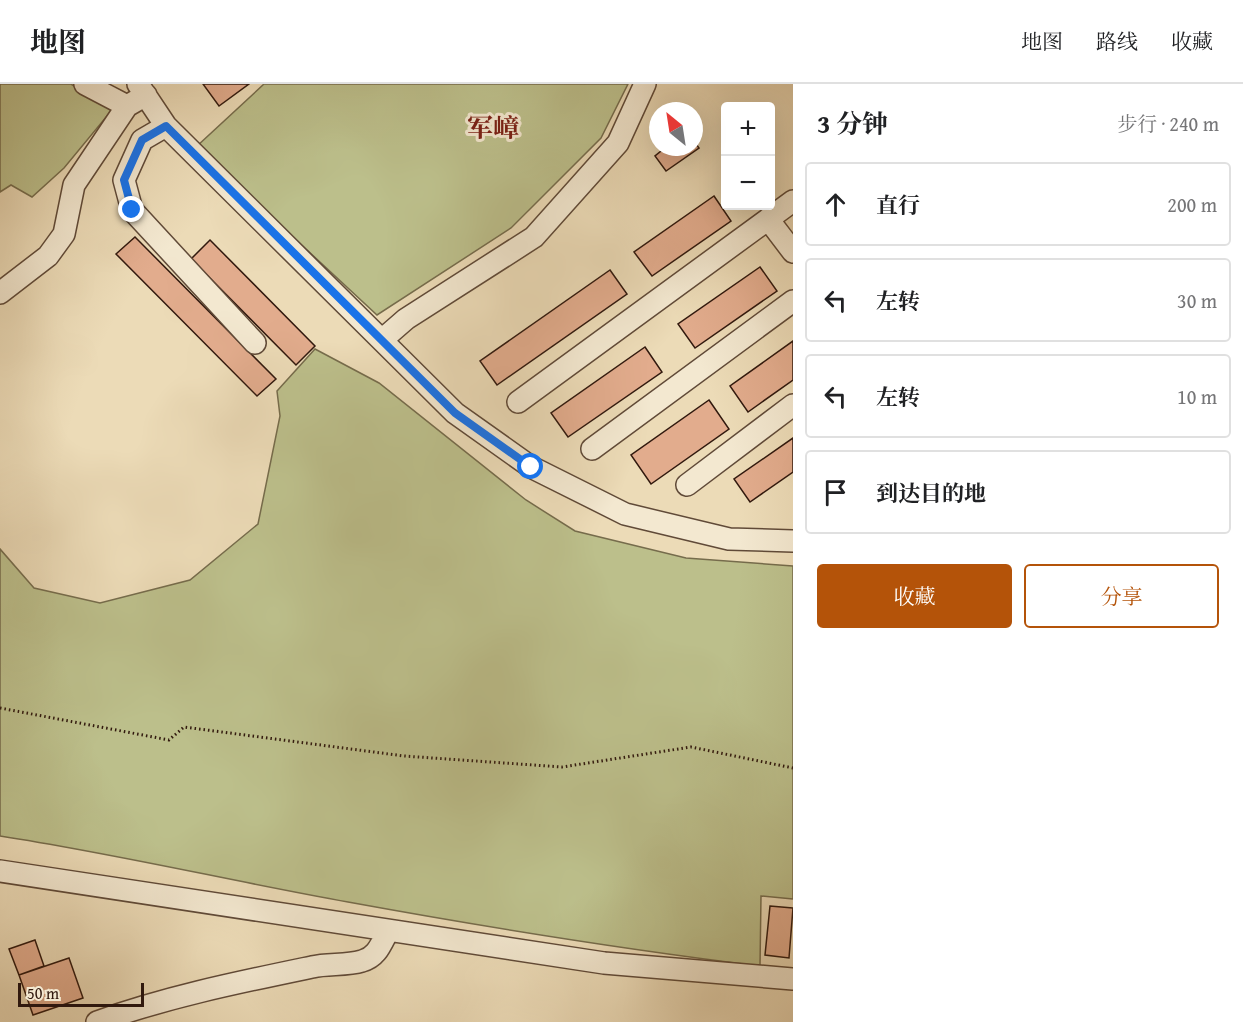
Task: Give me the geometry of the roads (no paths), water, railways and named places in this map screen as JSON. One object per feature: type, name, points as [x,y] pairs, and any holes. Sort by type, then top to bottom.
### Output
[{"type":"street","points":[[85,84],[127,106]]},
{"type":"street","points":[[383,339],[406,319],[534,237],[618,143],[645,84]]},
{"type":"street","points":[[0,293],[48,256],[64,234],[74,185],[127,106],[142,90],[166,126],[465,420],[531,467],[625,514],[729,539],[793,541]]},
{"type":"street","points":[[166,126],[142,140],[124,180],[132,210],[255,343]]},
{"type":"street","points":[[518,402],[792,203]]},
{"type":"street","points":[[768,219],[793,252]]},
{"type":"street","points":[[592,449],[793,301]]},
{"type":"street","points":[[687,485],[793,405]]},
{"type":"street","points":[[0,871],[604,963],[793,979]]},
{"type":"street","points":[[97,1022],[134,1015],[329,963],[361,961],[376,954],[388,931]]},
{"type":"district","name":"军嶂","points":[[493,127]]}]
